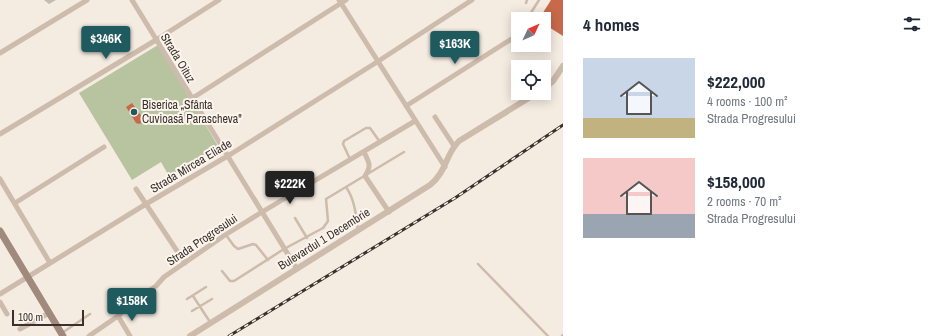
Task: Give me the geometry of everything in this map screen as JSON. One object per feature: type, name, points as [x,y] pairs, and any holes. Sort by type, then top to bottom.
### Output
[{"type":"main road","points":[[0,231],[62,334]]},
{"type":"street","points":[[0,53],[87,0]]},
{"type":"street","name":"Strada Oituz","points":[[132,0],[297,269]]},
{"type":"street","points":[[0,134],[156,40],[219,0]]},
{"type":"street","points":[[191,98],[340,2],[346,0]]},
{"type":"street","name":"Strada Mircea Eliade","points":[[0,294],[146,204],[228,156],[472,0]]},
{"type":"street","points":[[340,2],[445,167]]},
{"type":"street","points":[[406,106],[511,39]]},
{"type":"street","points":[[551,83],[561,74],[563,66]]},
{"type":"street","name":"Bulevardul 1 Decembrie","points":[[190,336],[430,185],[440,176],[454,146],[460,140],[526,100]]},
{"type":"street","points":[[435,117],[454,146]]},
{"type":"street","name":"Strada Progresului","points":[[89,336],[118,316],[135,300],[156,286],[164,277],[225,235],[415,121]]},
{"type":"street","points":[[15,204],[104,147]]},
{"type":"street","points":[[364,152],[370,164],[370,169],[365,176],[389,212]]},
{"type":"street","points":[[0,179],[50,263]]},
{"type":"street","points":[[136,189],[185,263]]},
{"type":"street","points":[[0,302],[7,314]]},
{"type":"street","points":[[20,329],[49,312]]},
{"type":"street","points":[[118,316],[130,336]]},
{"type":"lane","points":[[531,12],[539,0]]},
{"type":"lane","points":[[350,160],[342,144],[344,141],[366,128],[370,128],[380,142]]},
{"type":"lane","points":[[222,271],[230,281],[234,281],[284,249],[307,238],[323,228],[328,221],[326,199],[404,152]]},
{"type":"lane","points":[[346,187],[355,207],[358,231]]},
{"type":"lane","points":[[294,218],[307,238]]},
{"type":"lane","points":[[225,235],[238,249],[253,244],[256,245],[268,260]]},
{"type":"lane","points":[[478,264],[548,336]]},
{"type":"lane","points":[[187,299],[206,287]]},
{"type":"lane","points":[[193,296],[210,323]]},
{"type":"lane","points":[[192,311],[212,299]]},
{"type":"lane","points":[[62,334],[90,314]]},
{"type":"green space","points":[[158,45],[218,146],[169,176],[161,162],[132,180],[79,93]]},
{"type":"building","points":[[551,0],[563,0],[563,36],[551,28],[551,12],[543,12]]},
{"type":"building","name":"Biserica „Sfânta Cuvioasă Parascheva\"","points":[[132,103],[142,117],[142,121],[139,124],[136,123],[126,107]]},
{"type":"railway","points":[[229,336],[455,198],[563,125]]},
{"type":"place","name":"Biserica „Sfânta Cuvioasă Parascheva\"","points":[[134,112]]}]
